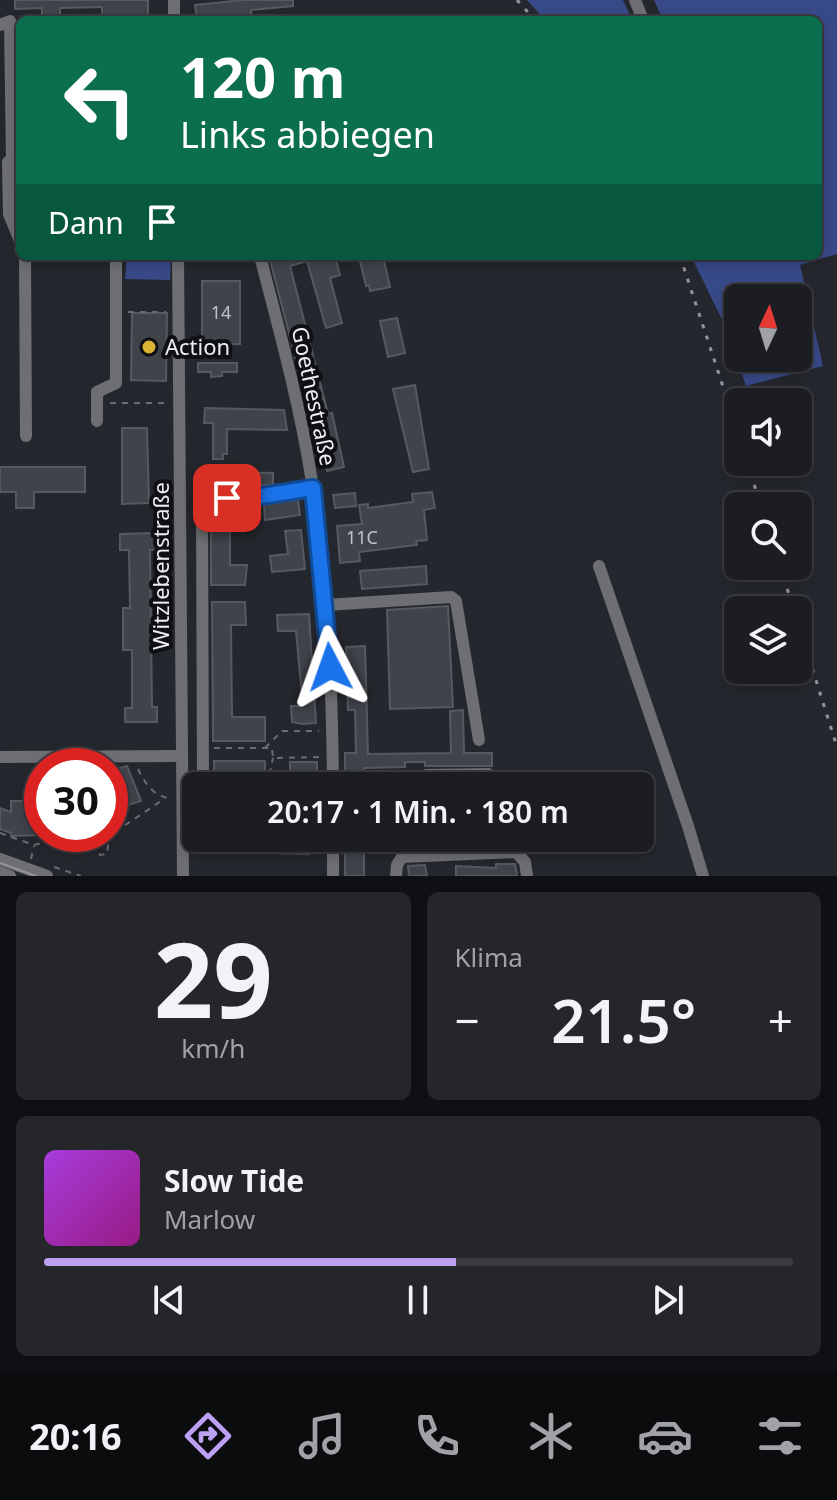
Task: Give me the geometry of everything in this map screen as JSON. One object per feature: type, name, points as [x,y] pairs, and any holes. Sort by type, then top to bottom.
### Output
[{"type":"street","points":[[0,25],[10,21],[6,113],[11,162],[9,211],[16,230]]},
{"type":"street","points":[[25,260],[26,436]]},
{"type":"street","points":[[97,421],[97,392],[116,383],[117,260]]},
{"type":"street","name":"Witzlebenstraße","points":[[178,260],[182,772]]},
{"type":"street","name":"Goethestraße","points":[[261,260],[286,355],[313,488],[326,605],[333,772]]},
{"type":"street","points":[[203,772],[202,502],[206,498],[249,498],[313,488]]},
{"type":"street","points":[[599,566],[703,876]]},
{"type":"street","points":[[326,605],[451,597],[456,601],[479,740]]},
{"type":"street","points":[[0,757],[182,756]]},
{"type":"street","name":"Witzlebenstraße","points":[[183,852],[183,876]]},
{"type":"street","points":[[333,852],[333,876]]},
{"type":"street","points":[[396,876],[402,857],[516,852],[525,862],[527,876]]},
{"type":"street","points":[[0,859],[28,869],[45,869]]},
{"type":"street","points":[[0,872],[10,876]]},
{"type":"path","points":[[116,311],[179,313]]},
{"type":"path","points":[[97,403],[179,403]]},
{"type":"path","points":[[265,748],[282,731],[332,731]]},
{"type":"path","points":[[203,747],[272,748],[270,772]]},
{"type":"path","points":[[133,756],[144,782],[164,799]]},
{"type":"path","points":[[273,758],[333,756]]},
{"type":"path","points":[[128,823],[164,799],[182,798]]},
{"type":"path","points":[[0,833],[24,841]]},
{"type":"path","points":[[28,869],[32,852]]},
{"type":"path","points":[[45,869],[81,876]]},
{"type":"shaded area","points":[[527,0],[623,0],[630,16],[541,16]]},
{"type":"shaded area","points":[[654,0],[837,0],[837,254],[822,258],[822,16],[661,16]]},
{"type":"shaded area","points":[[127,260],[171,260],[170,280],[125,279]]},
{"type":"shaded area","points":[[693,260],[817,260],[800,265],[804,284],[724,284],[724,324]]},
{"type":"shaded area","points":[[812,318],[823,366],[812,369]]},
{"type":"shaded area","points":[[741,372],[800,372],[746,386]]},
{"type":"building","points":[[15,0],[148,0],[148,16],[102,16],[102,7],[60,8],[60,16],[42,16],[42,8],[15,9]]},
{"type":"building","points":[[244,0],[293,0],[293,6],[251,10],[252,16],[196,16],[195,5]]},
{"type":"building","points":[[270,260],[336,260],[340,275],[330,278],[342,323],[326,328],[307,261],[290,266],[328,414],[332,413],[344,467],[327,471],[314,413],[310,414]]},
{"type":"building","points":[[360,260],[384,260],[390,287],[370,291],[369,285],[366,286]]},
{"type":"building","points":[[202,281],[240,281],[240,344],[202,344]]},
{"type":"building","name":"Action","points":[[132,313],[167,313],[166,381],[131,380]]},
{"type":"building","points":[[397,318],[405,353],[388,357],[380,321]]},
{"type":"building","points":[[198,363],[237,363],[237,372],[222,372],[222,376],[211,377],[211,372],[198,372]]},
{"type":"building","points":[[415,385],[429,469],[413,472],[393,389]]},
{"type":"building","points":[[205,408],[284,410],[287,430],[227,429],[227,454],[223,454],[223,459],[213,459],[213,423],[204,423]]},
{"type":"building","points":[[122,428],[147,428],[149,503],[122,504]]},
{"type":"building","points":[[0,467],[85,467],[85,492],[34,492],[34,508],[16,508],[16,492],[0,492]]},
{"type":"building","points":[[233,472],[273,473],[273,485],[214,486],[214,476],[233,477]]},
{"type":"building","points":[[432,492],[435,508],[424,510],[427,540],[416,541],[417,545],[359,552],[360,561],[340,563],[337,526],[362,524],[359,505],[368,504],[368,508],[413,502],[412,494]]},
{"type":"building","points":[[355,493],[356,506],[335,508],[333,495]]},
{"type":"building","points":[[298,499],[300,515],[265,520],[264,505]]},
{"type":"building","points":[[211,507],[244,507],[247,530],[230,530],[230,565],[247,565],[245,585],[211,585]]},
{"type":"building","points":[[301,530],[305,569],[272,572],[270,556],[288,554],[285,531]]},
{"type":"building","points":[[155,533],[155,550],[150,550],[152,707],[157,707],[157,722],[125,722],[125,708],[132,708],[132,650],[123,650],[123,608],[130,608],[129,550],[120,550],[120,534]]},
{"type":"building","points":[[426,566],[427,584],[362,589],[360,571]]},
{"type":"building","points":[[212,602],[245,602],[246,625],[231,625],[232,717],[265,717],[265,741],[213,741]]},
{"type":"building","points":[[448,606],[453,707],[390,709],[387,610]]},
{"type":"building","points":[[309,614],[316,723],[302,724],[292,722],[291,706],[303,706],[296,631],[278,631],[277,615]]},
{"type":"building","points":[[365,646],[368,754],[451,753],[450,711],[463,710],[464,753],[492,753],[492,766],[425,766],[425,762],[405,762],[405,767],[364,768],[364,772],[345,772],[345,753],[356,753],[355,710],[348,710],[346,647]]},
{"type":"building","points":[[214,761],[265,761],[265,772],[214,772]]},
{"type":"building","points":[[290,762],[317,762],[317,772],[290,772]]},
{"type":"building","points":[[128,768],[141,801],[128,805]]},
{"type":"building","points":[[11,801],[24,801],[24,836],[11,836],[11,833],[0,829],[0,808],[11,812]]},
{"type":"building","points":[[241,852],[309,852],[309,854]]},
{"type":"building","points":[[345,852],[364,852],[364,876],[345,876]]},
{"type":"building","points":[[496,864],[515,864],[517,876],[456,876],[456,866],[496,868]]},
{"type":"building","points":[[425,865],[427,876],[409,876],[408,866]]},
{"type":"tram line","points":[[0,863],[36,876]]},
{"type":"railway","points":[[517,0],[531,16]]},
{"type":"railway","points":[[681,260],[724,390]]},
{"type":"railway","points":[[751,476],[757,492]]},
{"type":"railway","points":[[784,580],[790,596]]},
{"type":"railway","points":[[812,668],[837,747]]},
{"type":"place","name":"Action","points":[[149,347]]},
{"type":"route","points":[[227,498],[249,498],[278,491],[313,488],[330,667]]}]
